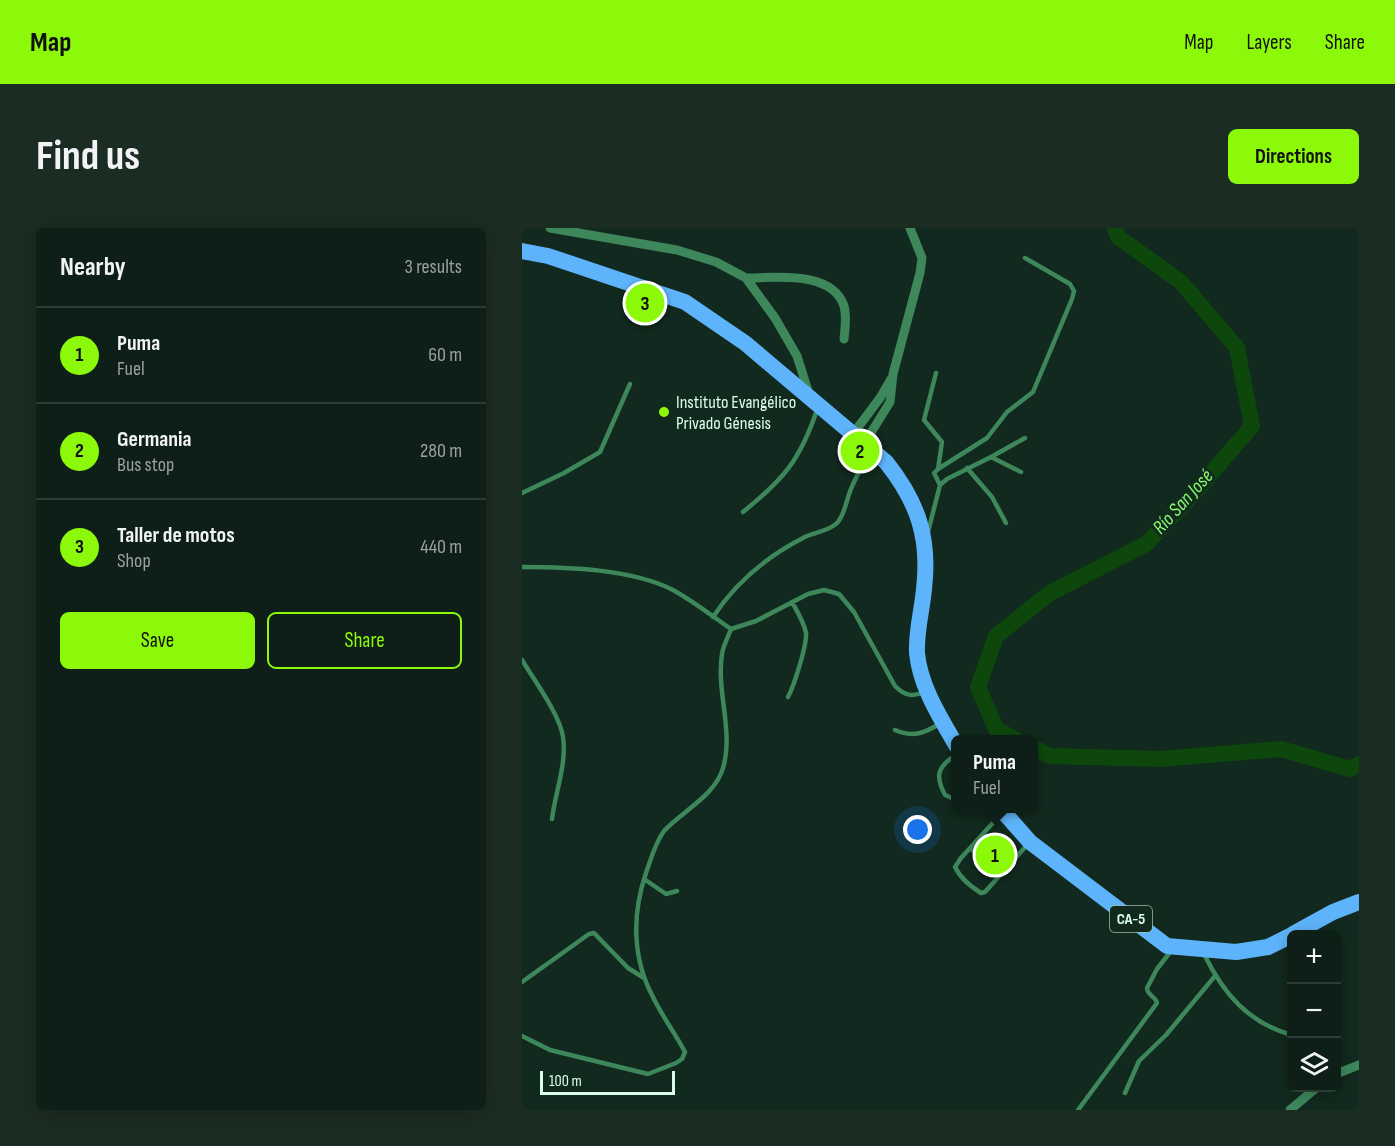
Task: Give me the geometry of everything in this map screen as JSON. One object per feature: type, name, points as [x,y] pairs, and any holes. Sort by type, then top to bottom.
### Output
[{"type":"highway","points":[[522,251],[548,256],[685,302],[745,344],[886,462],[904,484],[925,543],[924,589],[917,637],[917,655],[928,691],[951,736]]},
{"type":"highway","name":"CA-5","points":[[1004,813],[1030,842],[1167,946],[1236,952],[1268,947],[1287,938]]},
{"type":"highway","name":"CA-5","points":[[1301,930],[1333,912],[1359,902]]},
{"type":"street","points":[[550,228],[684,252],[716,262],[746,278],[775,318],[797,356],[814,402]]},
{"type":"street","points":[[863,442],[890,402],[893,374],[920,273],[922,258],[910,228]]},
{"type":"street","points":[[746,278],[795,277],[810,280],[831,289],[839,297],[845,310],[844,339]]},
{"type":"street","points":[[863,442],[882,394],[893,374]]},
{"type":"street","points":[[1341,1072],[1359,1065]]},
{"type":"street","points":[[1290,1110],[1311,1092]]},
{"type":"lane","points":[[925,543],[939,485],[934,473],[987,438],[1007,412],[1033,392],[1074,291],[1070,284],[1025,258]]},
{"type":"lane","points":[[936,373],[924,420],[942,442],[938,469]]},
{"type":"lane","points":[[522,493],[564,473],[600,452],[630,384]]},
{"type":"lane","points":[[743,512],[771,489],[794,462],[808,435],[814,402]]},
{"type":"lane","points":[[939,485],[1025,438]]},
{"type":"lane","points":[[713,617],[723,601],[742,580],[762,563],[806,536],[837,524],[850,490],[863,442]]},
{"type":"lane","points":[[991,457],[1021,472]]},
{"type":"lane","points":[[967,468],[992,496],[1006,523]]},
{"type":"lane","points":[[522,567],[573,567],[643,579],[674,591],[731,629]]},
{"type":"lane","points":[[731,629],[756,621],[808,594],[824,590],[839,594],[854,612],[895,686],[905,695],[913,696],[928,691]]},
{"type":"lane","points":[[788,697],[793,688],[806,633],[792,602]]},
{"type":"lane","points":[[522,1036],[550,1050],[648,1074],[682,1059],[685,1052],[653,998],[644,978],[635,933],[635,914],[644,879],[662,833],[675,819],[705,795],[722,771],[726,756],[726,734],[721,676],[722,653],[731,629]]},
{"type":"lane","points":[[522,660],[559,722],[564,738],[563,760],[552,819]]},
{"type":"lane","points":[[895,730],[906,735],[922,734],[943,722]]},
{"type":"lane","points":[[951,759],[942,766],[938,775],[945,795],[951,798]]},
{"type":"lane","points":[[999,813],[955,867],[959,875],[972,888],[981,893],[985,892],[1030,842]]},
{"type":"lane","points":[[970,848],[1001,875]]},
{"type":"lane","points":[[644,879],[666,894],[677,891]]},
{"type":"lane","points":[[522,982],[589,934],[594,933],[628,968],[644,978]]},
{"type":"lane","points":[[1078,1110],[1157,1003],[1147,988],[1157,969],[1174,947]]},
{"type":"lane","points":[[1201,949],[1215,976],[1235,1002],[1256,1020],[1272,1029],[1287,1034]]},
{"type":"lane","points":[[1125,1093],[1139,1061],[1166,1035],[1215,976]]},
{"type":"waterway","name":"Río San José","points":[[1007,735],[996,729],[978,687],[996,636],[1050,593],[1146,544],[1190,498],[1252,426],[1237,348],[1181,282],[1118,237],[1115,228]]},
{"type":"waterway","name":"Río San José","points":[[1038,750],[1050,756],[1160,759],[1281,749],[1350,769],[1359,764]]},
{"type":"place","name":"Taller de motos","points":[[645,303]]},
{"type":"place","name":"Instituto Evangélico Privado Génesis","points":[[664,412]]},
{"type":"place","name":"Germania","points":[[860,451]]},
{"type":"place","name":"Puma","points":[[995,855]]}]
